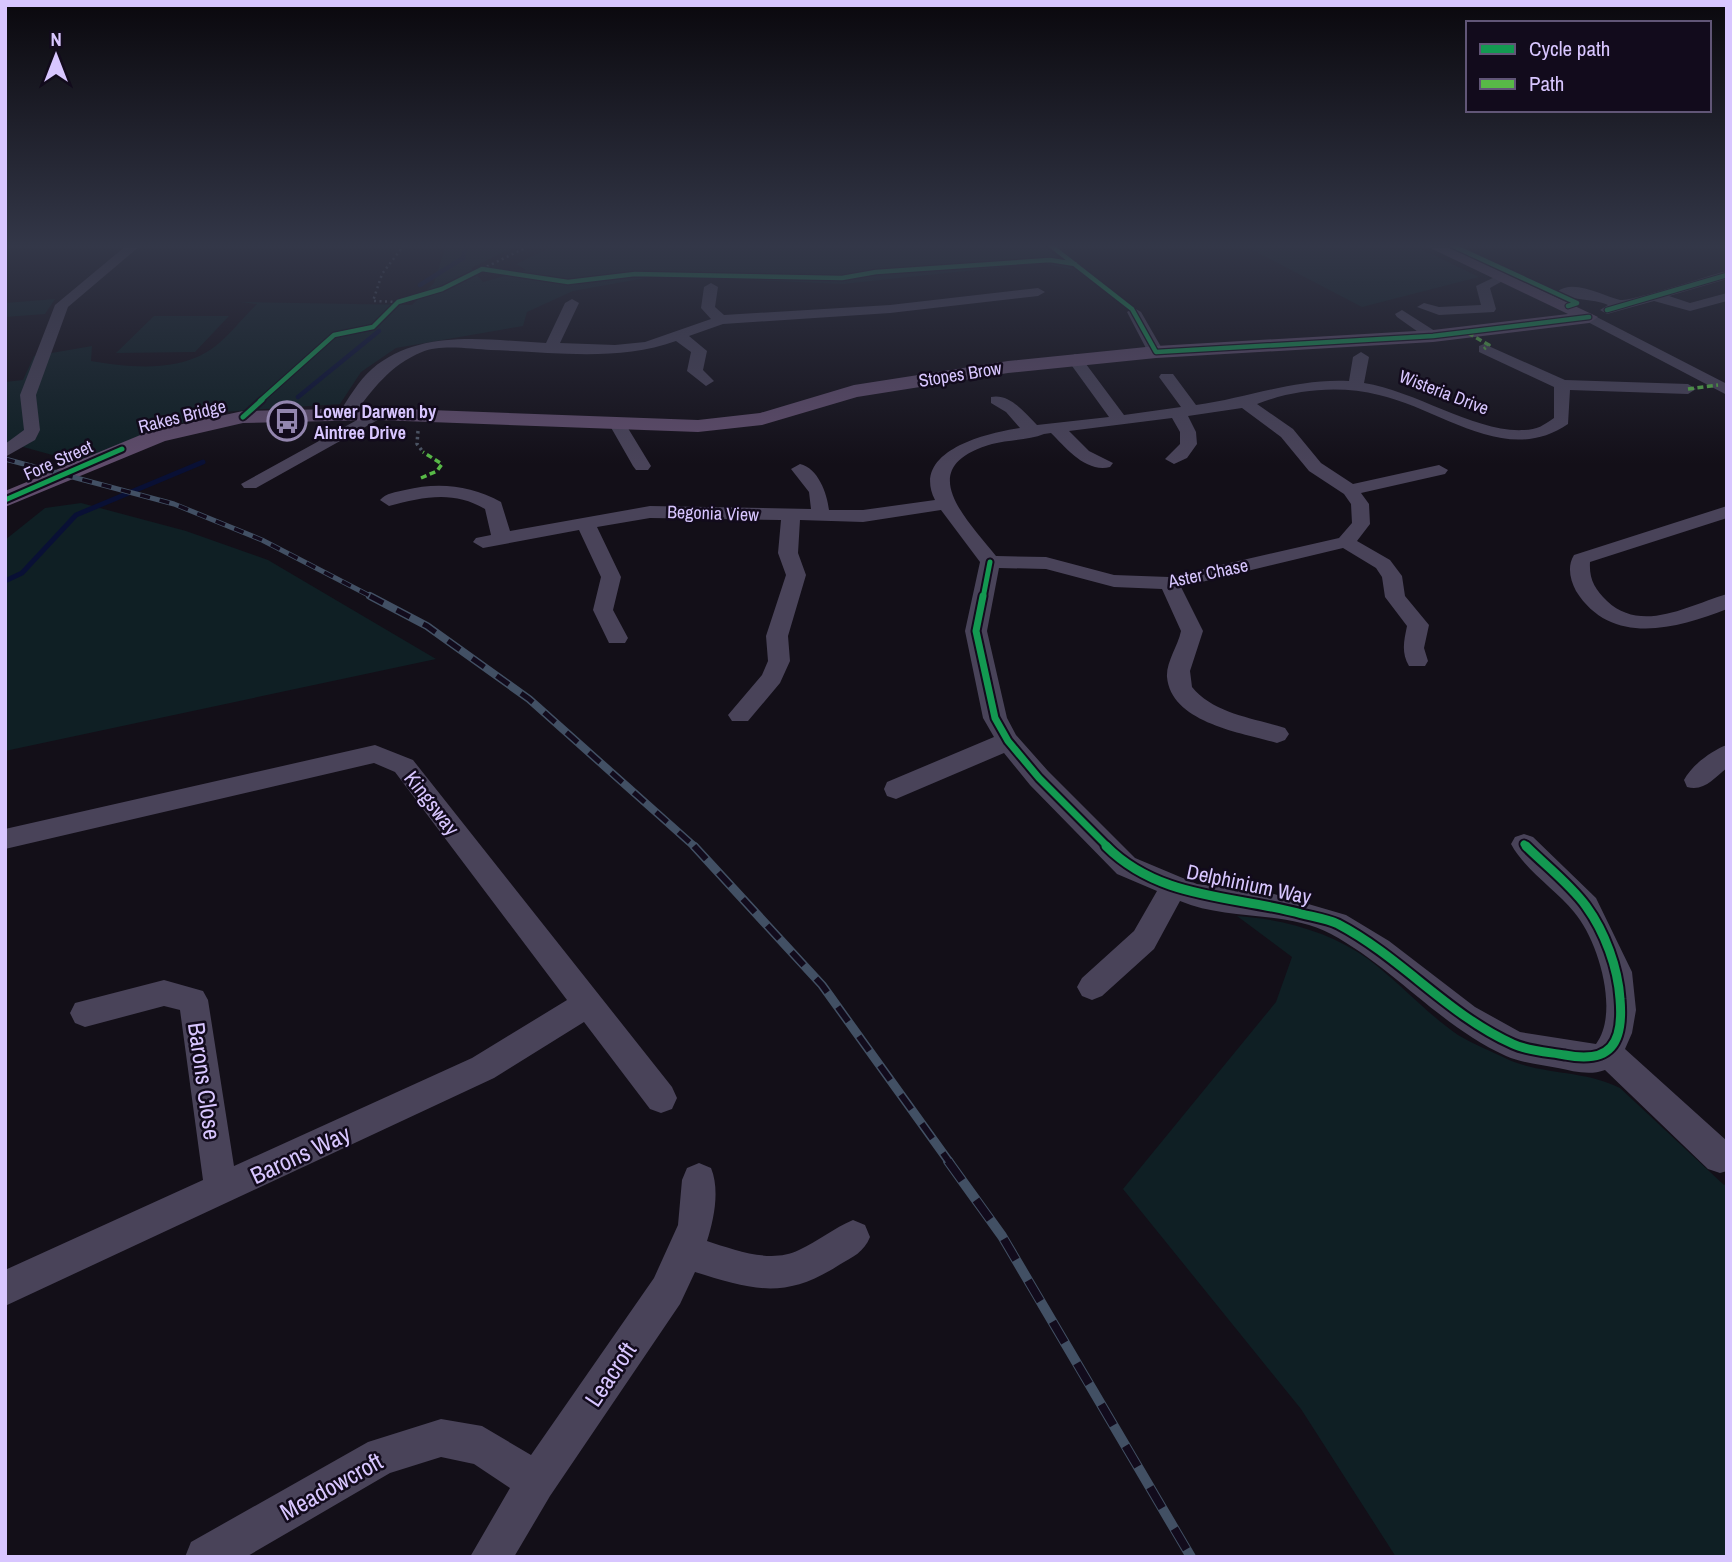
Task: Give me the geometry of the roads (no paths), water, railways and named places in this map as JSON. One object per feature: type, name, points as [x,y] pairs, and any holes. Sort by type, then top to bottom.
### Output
[{"type":"main road","name":"Stopes Brow","points":[[377,414],[698,426],[762,419],[854,391],[1075,359],[1433,336],[1558,318]]},
{"type":"main road","name":"Rakes Bridge","points":[[122,449],[158,436],[243,417],[377,414]]},
{"type":"main road","name":"Fore Street","points":[[5,500],[122,449]]},
{"type":"street","points":[[5,452],[29,436],[32,430],[28,395],[57,318]]},
{"type":"street","points":[[551,347],[565,318]]},
{"type":"street","points":[[346,414],[377,373],[420,347],[463,344],[615,350],[647,346],[721,320],[753,318]]},
{"type":"street","points":[[1137,318],[1156,352]]},
{"type":"street","points":[[1407,318],[1433,336]]},
{"type":"street","points":[[1617,318],[1724,386]]},
{"type":"street","points":[[678,335],[699,351],[695,371],[706,381]]},
{"type":"street","points":[[1484,349],[1562,385],[1680,393]]},
{"type":"street","points":[[1356,386],[1361,357]]},
{"type":"street","points":[[1075,359],[1120,421]]},
{"type":"street","points":[[1167,377],[1185,413],[1189,448],[1174,459]]},
{"type":"street","name":"Wisteria Drive","points":[[1245,403],[1289,388],[1356,386],[1410,398],[1487,430],[1524,434],[1555,428],[1562,420],[1562,385]]},
{"type":"street","points":[[997,400],[1012,409],[1034,432]]},
{"type":"street","points":[[990,562],[944,504],[938,485],[939,475],[952,455],[981,441],[1245,403],[1287,433],[1315,467],[1350,490],[1363,515],[1356,532],[1346,542],[1383,564],[1392,576],[1395,597],[1418,625],[1413,648],[1417,661]]},
{"type":"street","points":[[250,484],[377,414]]},
{"type":"street","points":[[617,424],[642,466]]},
{"type":"street","points":[[1057,429],[1083,455],[1104,463]]},
{"type":"street","points":[[800,469],[818,492],[821,516]]},
{"type":"street","points":[[1350,490],[1439,470]]},
{"type":"street","name":"Begonia View","points":[[389,499],[420,485],[481,497],[494,506],[492,540],[669,511],[863,516],[944,504]]},
{"type":"street","points":[[1727,512],[1581,559],[1579,569],[1583,586],[1601,609],[1618,620],[1633,623],[1690,616],[1727,601]]},
{"type":"street","points":[[740,715],[772,678],[779,661],[777,636],[796,575],[788,553],[790,516]]},
{"type":"street","points":[[586,524],[611,577],[603,610],[617,638]]},
{"type":"street","name":"Aster Chase","points":[[990,562],[1045,564],[1114,581],[1168,583],[1346,542]]},
{"type":"street","name":"Delphinium Way","points":[[990,562],[975,631],[995,718],[1008,741],[1039,778],[1126,866],[1195,895],[1274,905],[1336,923],[1380,950],[1465,1017],[1515,1045],[1585,1059],[1599,1058],[1608,1053]]},
{"type":"street","points":[[1168,583],[1192,631],[1178,674],[1185,693],[1214,717],[1277,734]]},
{"type":"street","points":[[897,789],[1008,741]]},
{"type":"street","name":"Kingsway","points":[[5,839],[375,754],[404,766],[661,1098]]},
{"type":"street","points":[[1696,780],[1727,754]]},
{"type":"street","points":[[1524,844],[1586,905],[1618,972],[1621,1010],[1617,1033],[1608,1053],[1720,1157]]},
{"type":"street","name":"Delphinium Way","points":[[1092,987],[1144,940],[1174,886]]},
{"type":"street","name":"Barons Close","points":[[85,1013],[164,993],[193,1000],[221,1190]]},
{"type":"street","name":"Barons Way","points":[[5,1288],[483,1068],[586,1004]]},
{"type":"street","name":"Leacroft","points":[[491,1557],[536,1482],[667,1292],[686,1252],[695,1225],[699,1180]]},
{"type":"street","points":[[686,1252],[762,1271],[784,1272],[814,1260],[853,1237]]},
{"type":"street","name":"Meadowcroft","points":[[206,1557],[244,1546],[382,1455],[441,1438],[482,1446],[536,1482]]},
{"type":"waterway","points":[[298,397],[379,331]]},
{"type":"waterway","points":[[5,581],[22,573],[76,515],[203,462]]},
{"type":"railway","points":[[5,459],[174,504],[262,540],[374,598]]},
{"type":"railway","points":[[370,596],[427,626],[529,699],[695,847]]},
{"type":"railway","points":[[695,847],[822,985],[950,1163]]},
{"type":"railway","points":[[948,1161],[1002,1236],[1191,1557]]},
{"type":"place","name":"Lower Darwen by Aintree Drive","points":[[287,421]]}]
